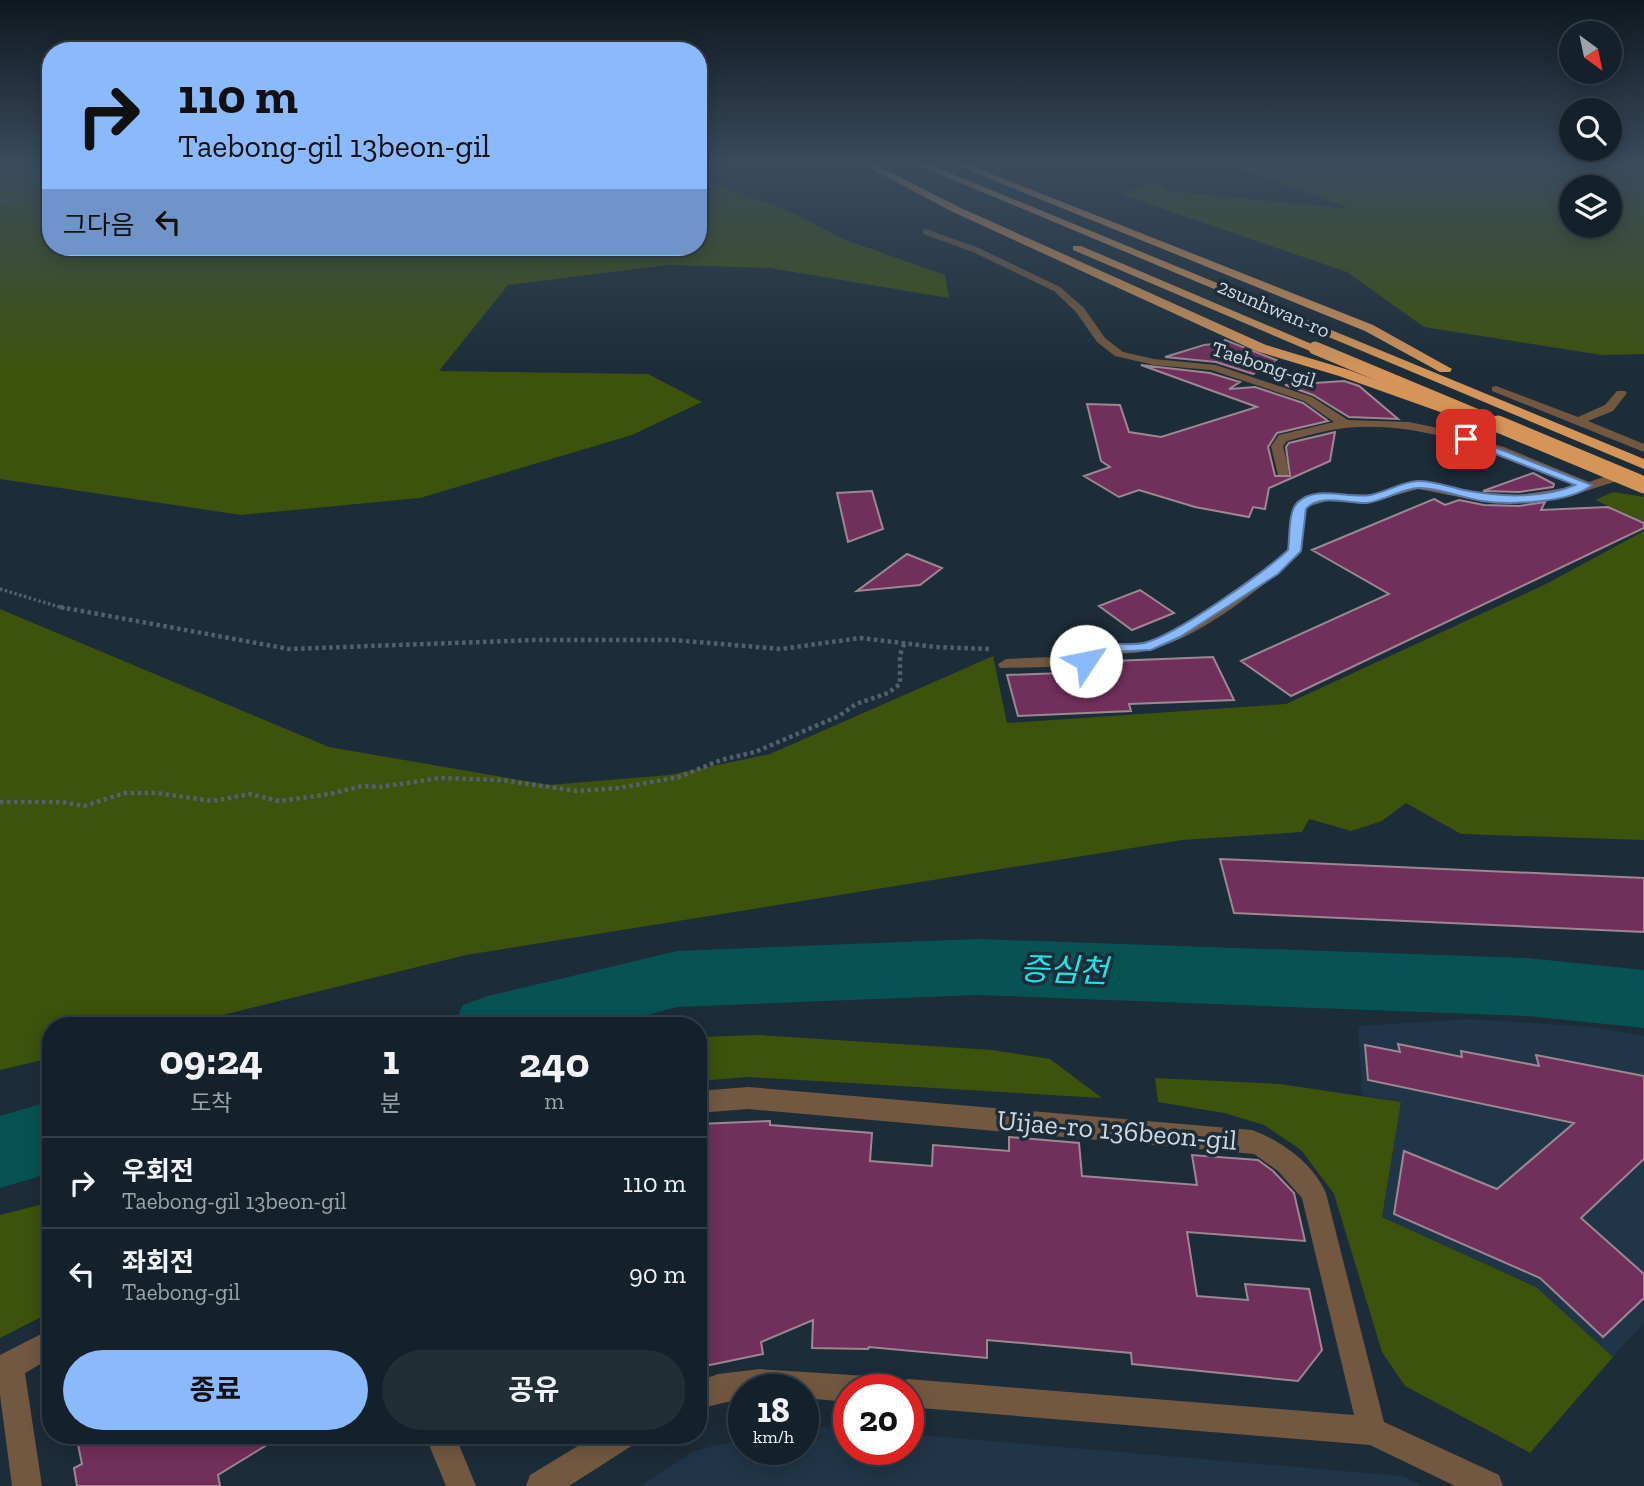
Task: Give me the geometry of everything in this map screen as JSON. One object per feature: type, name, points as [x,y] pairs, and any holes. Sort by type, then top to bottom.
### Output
[{"type":"highway","points":[[1008,232],[1261,348],[1344,373],[1448,410]]},
{"type":"highway","name":"2sunhwan-ro","points":[[1084,232],[1644,464]]},
{"type":"highway","points":[[1129,232],[1369,328],[1430,363],[1496,389]]},
{"type":"highway","name":"2sunhwan-ro","points":[[1070,245],[1644,485]]},
{"type":"street","name":"Taebong-gil","points":[[927,232],[976,250],[1057,289],[1080,310],[1101,340],[1119,354],[1154,362],[1212,367],[1308,399],[1345,424]]},
{"type":"street","points":[[1496,389],[1644,446]]},
{"type":"street","points":[[1583,419],[1609,408],[1620,393]]},
{"type":"street","points":[[1549,406],[1644,446]]},
{"type":"street","points":[[1448,410],[1644,492]]},
{"type":"street","points":[[1283,472],[1277,446],[1283,438],[1345,424],[1406,426],[1466,439],[1586,485]]},
{"type":"street","points":[[1005,657],[1086,661],[1084,648],[1146,647],[1175,634],[1273,571],[1295,551],[1300,509],[1311,500],[1326,497],[1369,499],[1418,485],[1484,498],[1519,499],[1567,493],[1613,478],[1644,477]]},
{"type":"street","name":"Uijae-ro 136beon-gil","points":[[707,1101],[748,1098],[1252,1141],[1278,1154],[1298,1173],[1312,1193],[1372,1431]]},
{"type":"street","points":[[27,1486],[5,1368],[42,1348]]},
{"type":"street","points":[[707,1393],[752,1383],[833,1387]]},
{"type":"street","points":[[924,1394],[1372,1431],[1488,1486]]},
{"type":"street","points":[[444,1444],[461,1486]]},
{"type":"street","points":[[541,1486],[609,1444]]},
{"type":"path","points":[[0,589],[77,612],[289,649],[535,640],[673,640],[782,649],[860,638],[1005,657]]},
{"type":"path","points":[[0,802],[27,800],[84,806],[125,793],[157,793],[213,801],[250,794],[279,801],[330,794],[362,786],[380,787],[440,778],[501,780],[576,791],[629,787],[679,777],[721,760],[755,752],[839,716],[856,704],[888,693],[900,684],[900,655],[904,644]]},
{"type":"shaded area","points":[[1471,1019],[1592,1027],[1644,1036],[1644,1322],[1613,1357],[1536,1287],[1382,1217],[1401,1102],[1362,1095],[1358,1026]]},
{"type":"shaded area","points":[[819,1426],[833,1428],[833,1465],[924,1465],[924,1435],[1403,1476],[1424,1486],[640,1486],[696,1450],[728,1443],[728,1465],[819,1465]]},
{"type":"green space","points":[[0,232],[42,232],[42,256],[707,256],[707,232],[830,232],[945,275],[949,298],[770,268],[668,265],[508,285],[439,371],[648,374],[702,402],[632,435],[420,498],[241,515],[0,479]]},
{"type":"green space","points":[[1231,232],[1559,232],[1559,238],[1622,238],[1622,232],[1644,232],[1644,354],[1602,355],[1424,327],[1347,272]]},
{"type":"green space","points":[[1613,492],[1644,497],[1644,522],[1595,500]]},
{"type":"green space","points":[[1644,531],[1644,840],[1461,834],[1406,803],[1382,821],[1351,831],[1309,819],[1302,832],[1182,840],[466,955],[214,1017],[42,1017],[42,1060],[0,1070],[0,609],[329,747],[549,785],[669,775],[770,754],[993,656],[1007,723],[1286,704],[1546,584]]},
{"type":"green space","points":[[760,1035],[992,1050],[1050,1059],[1102,1098],[748,1077],[707,1080],[707,1037]]},
{"type":"green space","points":[[1155,1078],[1280,1084],[1401,1102],[1382,1217],[1536,1287],[1613,1357],[1530,1453],[1405,1386],[1382,1352],[1334,1194],[1301,1150],[1264,1125],[1224,1113],[1158,1102]]},
{"type":"green space","points":[[42,1204],[42,1317],[0,1338],[0,1215]]},
{"type":"building","points":[[1225,340],[1276,360],[1253,374],[1216,362],[1165,357],[1204,345],[1223,343]]},
{"type":"building","points":[[1141,365],[1210,373],[1240,382],[1229,389],[1255,387],[1303,403],[1328,421],[1277,433],[1268,447],[1275,476],[1290,476],[1286,447],[1289,443],[1335,432],[1330,461],[1269,488],[1265,509],[1253,507],[1249,517],[1195,507],[1139,490],[1119,497],[1084,476],[1110,467],[1101,461],[1087,404],[1120,405],[1129,432],[1161,437],[1257,407]]},
{"type":"building","points":[[1344,381],[1359,386],[1398,419],[1349,417],[1313,395],[1285,385]]},
{"type":"building","points":[[1533,473],[1554,484],[1553,487],[1519,492],[1483,491]]},
{"type":"building","points":[[872,491],[883,529],[848,542],[837,493]]},
{"type":"building","points":[[1434,499],[1445,505],[1459,500],[1484,505],[1519,506],[1545,502],[1541,510],[1608,507],[1644,523],[1644,528],[1291,696],[1241,661],[1389,594],[1312,550]]},
{"type":"building","points":[[907,554],[942,568],[920,585],[857,591]]},
{"type":"building","points":[[1140,590],[1174,613],[1132,630],[1099,606]]},
{"type":"building","points":[[1213,657],[1234,700],[1129,704],[1131,711],[1018,716],[1007,675],[1116,671],[1112,661]]},
{"type":"building","points":[[1220,859],[1644,878],[1644,932],[1234,913]]},
{"type":"building","points":[[1398,1044],[1462,1057],[1461,1051],[1539,1066],[1536,1055],[1644,1076],[1644,1159],[1581,1218],[1644,1274],[1644,1298],[1603,1337],[1540,1278],[1394,1214],[1404,1151],[1497,1189],[1574,1123],[1368,1080],[1365,1045],[1400,1052]]},
{"type":"building","points":[[770,1121],[770,1125],[872,1133],[870,1161],[932,1166],[933,1145],[1009,1151],[1009,1137],[1079,1143],[1082,1176],[1197,1185],[1192,1155],[1258,1160],[1294,1193],[1305,1241],[1187,1232],[1197,1296],[1248,1300],[1245,1284],[1309,1289],[1322,1350],[1298,1381],[1132,1364],[1131,1353],[987,1340],[987,1358],[869,1347],[812,1348],[813,1320],[761,1342],[763,1354],[707,1366],[707,1124]]},
{"type":"building","points":[[78,1444],[268,1444],[218,1475],[220,1486],[77,1486],[74,1468],[82,1464]]},
{"type":"waterway","name":"증심천","points":[[524,1017],[677,979],[978,967],[1527,987],[1644,999]]},
{"type":"waterway","name":"증심천","points":[[0,1152],[42,1140]]},
{"type":"route","points":[[1086,661],[1084,648],[1146,647],[1175,634],[1273,571],[1295,551],[1300,509],[1311,500],[1326,497],[1369,499],[1418,485],[1484,498],[1519,499],[1567,493],[1586,485],[1466,439]]}]
